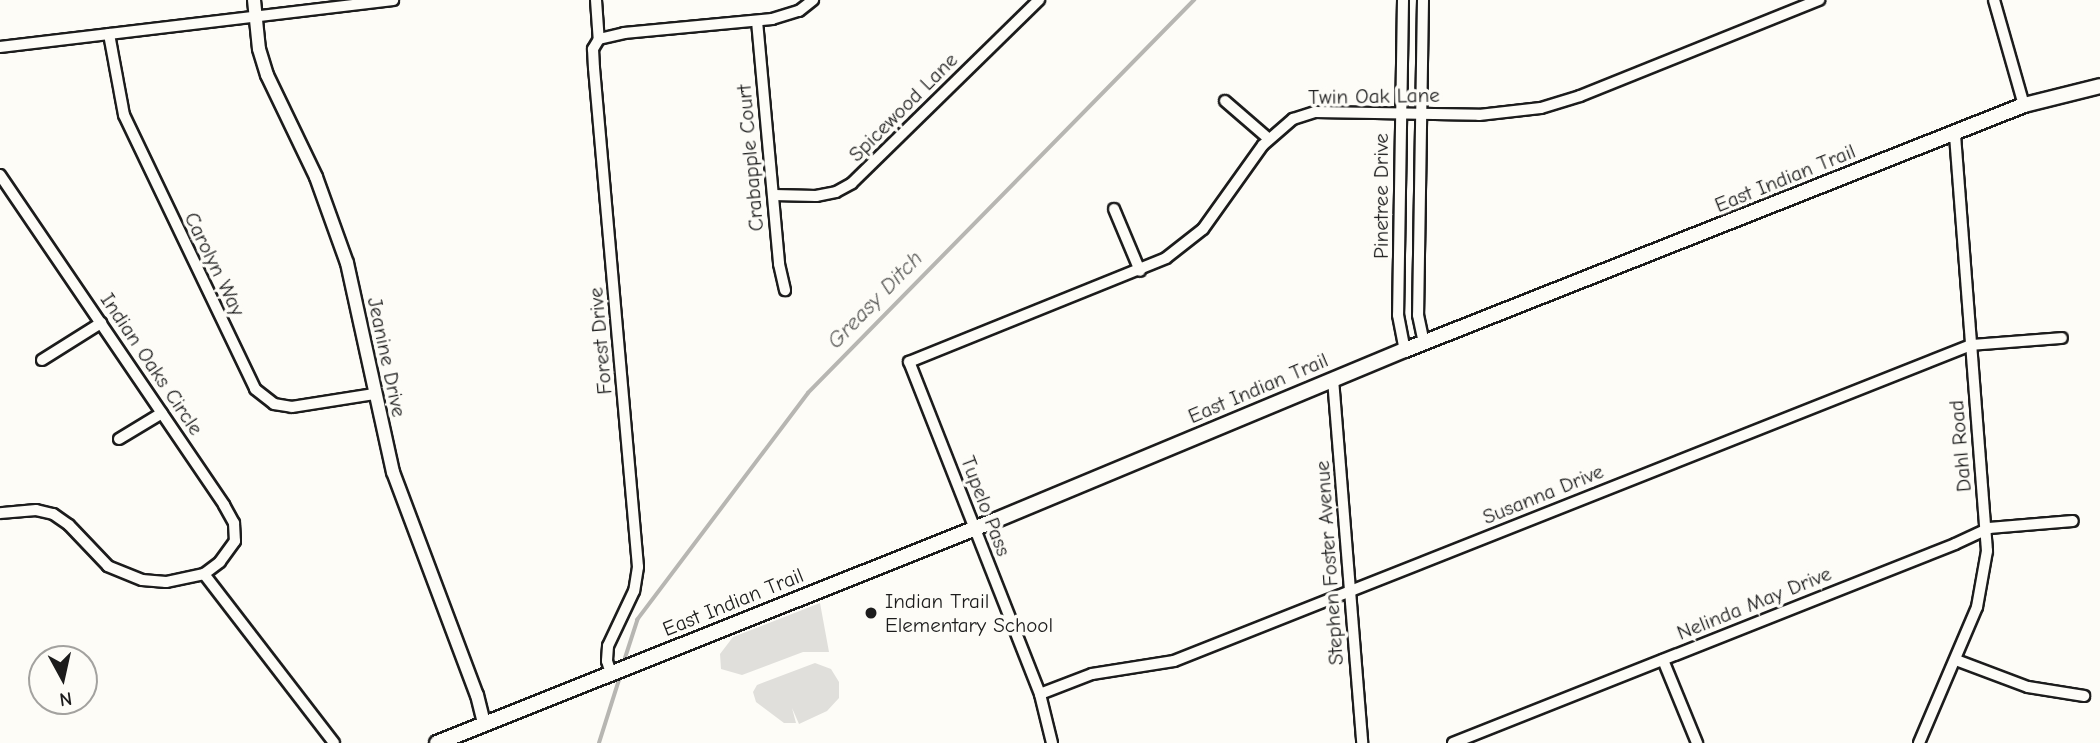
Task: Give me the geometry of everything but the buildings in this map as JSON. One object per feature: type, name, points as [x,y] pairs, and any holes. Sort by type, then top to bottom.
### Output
[{"type":"main road","name":"East Indian Trail","points":[[437,743],[975,528],[1405,350],[2024,105],[2100,86]]},
{"type":"street","name":"Jeanine Drive","points":[[254,0],[259,49],[267,75],[316,177],[343,252],[374,394],[406,511],[477,695],[484,724]]},
{"type":"street","points":[[0,47],[393,0]]},
{"type":"street","name":"Forest Drive","points":[[596,0],[599,39],[593,49],[594,68],[638,567],[635,591],[608,646],[607,662],[611,673]]},
{"type":"street","points":[[599,39],[624,33],[757,21],[792,14],[813,0]]},
{"type":"street","name":"Spicewood Lane","points":[[774,195],[816,197],[836,192],[852,183],[1039,0]]},
{"type":"street","name":"Pinetree Drive","points":[[1403,0],[1400,115],[1403,173],[1398,315],[1405,350]]},
{"type":"street","name":"Pinetree Drive","points":[[1423,0],[1420,115],[1423,173],[1418,315],[1424,343]]},
{"type":"street","name":"Twin Oak Lane","points":[[909,362],[1140,271],[1166,258],[1203,229],[1269,139],[1293,119],[1315,112],[1496,114],[1541,108],[1580,96],[1819,0]]},
{"type":"street","points":[[1994,0],[2024,105]]},
{"type":"street","name":"Crabapple Court","points":[[757,21],[779,264],[785,290]]},
{"type":"street","name":"Carolyn Way","points":[[109,34],[124,115],[255,389],[274,404],[292,407],[374,394]]},
{"type":"street","points":[[1225,101],[1269,139]]},
{"type":"street","name":"Dahl Road","points":[[1919,743],[1956,660],[1984,580],[1987,551],[1955,134]]},
{"type":"street","name":"Indian Oaks Circle","points":[[0,175],[234,523],[232,547],[204,574]]},
{"type":"street","points":[[1114,209],[1140,271]]},
{"type":"street","points":[[42,360],[102,323]]},
{"type":"street","name":"Susanna Drive","points":[[1040,694],[1092,674],[1174,661],[1971,345],[2062,338]]},
{"type":"street","name":"Tupelo Pass","points":[[909,362],[1040,694],[1052,743]]},
{"type":"street","name":"Stephen Foster Avenue","points":[[1333,379],[1362,743]]},
{"type":"street","points":[[119,439],[162,413]]},
{"type":"street","points":[[0,513],[36,510],[53,514],[69,525],[108,566],[128,577],[166,582],[204,574],[334,743]]},
{"type":"street","name":"Nelinda May Drive","points":[[1453,743],[1984,530],[2001,525],[2073,521]]},
{"type":"street","points":[[1663,660],[1697,743]]},
{"type":"street","points":[[1956,660],[2028,687],[2084,696]]},
{"type":"shaded area","points":[[820,603],[829,652],[803,652],[742,675],[721,669],[720,654],[733,637]]},
{"type":"shaded area","points":[[815,663],[831,669],[839,682],[839,698],[827,711],[799,724],[792,708],[796,723],[784,723],[756,702],[753,692],[757,685]]},
{"type":"waterway","name":"Greasy Ditch","points":[[625,658],[637,620],[808,393],[1194,0]]},
{"type":"waterway","name":"Greasy Ditch","points":[[599,743],[619,680]]},
{"type":"place","name":"Indian Trail Elementary School","points":[[871,613]]}]
